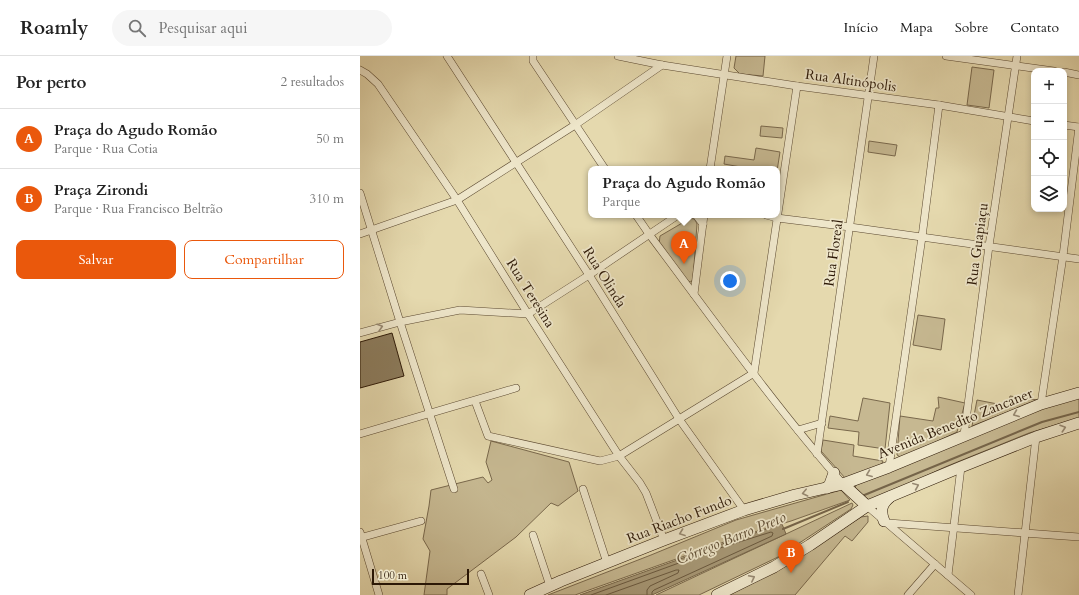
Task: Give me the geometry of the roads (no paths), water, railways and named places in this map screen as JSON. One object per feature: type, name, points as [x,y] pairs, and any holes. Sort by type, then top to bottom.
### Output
[{"type":"main road","name":"Avenida Benedito Zancaner","points":[[844,484],[1042,404],[1079,393]]},
{"type":"main road","points":[[717,595],[774,567],[810,545],[867,506],[1036,437],[1079,423]]},
{"type":"main road","points":[[827,488],[834,473]]},
{"type":"main road","name":"Rua Riacho Fundo","points":[[530,595],[664,540],[744,510],[795,495],[844,484]]},
{"type":"main road","points":[[844,484],[867,506]]},
{"type":"main road","points":[[886,522],[882,516],[881,510],[885,500],[890,497]]},
{"type":"street","name":"Rua Olinda","points":[[447,56],[589,275],[679,419],[744,510]]},
{"type":"street","name":"Rua Altinópolis","points":[[618,56],[662,65],[797,86],[939,105],[1031,120]]},
{"type":"street","points":[[710,166],[727,56]]},
{"type":"street","name":"Rua Floreal","points":[[817,454],[874,56]]},
{"type":"street","points":[[946,56],[1031,68]]},
{"type":"street","name":"Rua Guapiaçu","points":[[964,435],[989,246],[1017,56]]},
{"type":"street","points":[[533,58],[603,166]]},
{"type":"street","points":[[360,234],[458,200],[575,125],[662,65]]},
{"type":"street","name":"Rua Teresina","points":[[360,70],[378,84],[458,200],[528,314],[619,456],[640,483],[646,493],[664,540]]},
{"type":"street","points":[[1067,73],[1079,75]]},
{"type":"street","points":[[780,198],[797,86]]},
{"type":"street","points":[[889,467],[922,237],[939,105]]},
{"type":"street","points":[[1042,404],[1063,256],[1079,127],[1067,125]]},
{"type":"street","points":[[360,193],[454,490]]},
{"type":"street","points":[[638,218],[798,430],[844,484]]},
{"type":"street","points":[[360,333],[400,322],[460,310],[528,314],[673,218]]},
{"type":"street","points":[[698,218],[703,224]]},
{"type":"street","points":[[694,294],[704,218]]},
{"type":"street","points":[[754,373],[777,218],[1079,259]]},
{"type":"street","points":[[475,401],[488,436],[600,461],[619,456],[754,373]]},
{"type":"street","points":[[360,434],[516,388]]},
{"type":"street","points":[[798,430],[822,423]]},
{"type":"street","points":[[1018,595],[1036,437]]},
{"type":"street","points":[[948,575],[961,467]]},
{"type":"street","points":[[583,489],[607,563]]},
{"type":"street","points":[[867,506],[971,595]]},
{"type":"street","points":[[379,595],[361,536],[421,521]]},
{"type":"street","points":[[886,522],[1079,537]]},
{"type":"street","points":[[533,535],[550,586]]},
{"type":"street","points":[[908,595],[935,564]]},
{"type":"street","points":[[481,574],[489,595]]},
{"type":"water","points":[[782,524],[786,534],[652,595],[580,595],[719,545]]},
{"type":"waterway","name":"Córrego Barro Preto","points":[[862,496],[1042,422],[1079,412]]},
{"type":"waterway","name":"Córrego Barro Preto","points":[[783,529],[848,502]]},
{"type":"place","name":"Praça do Agudo Romão","points":[[684,264]]},
{"type":"place","name":"Praça Zirondi","points":[[791,573]]}]
